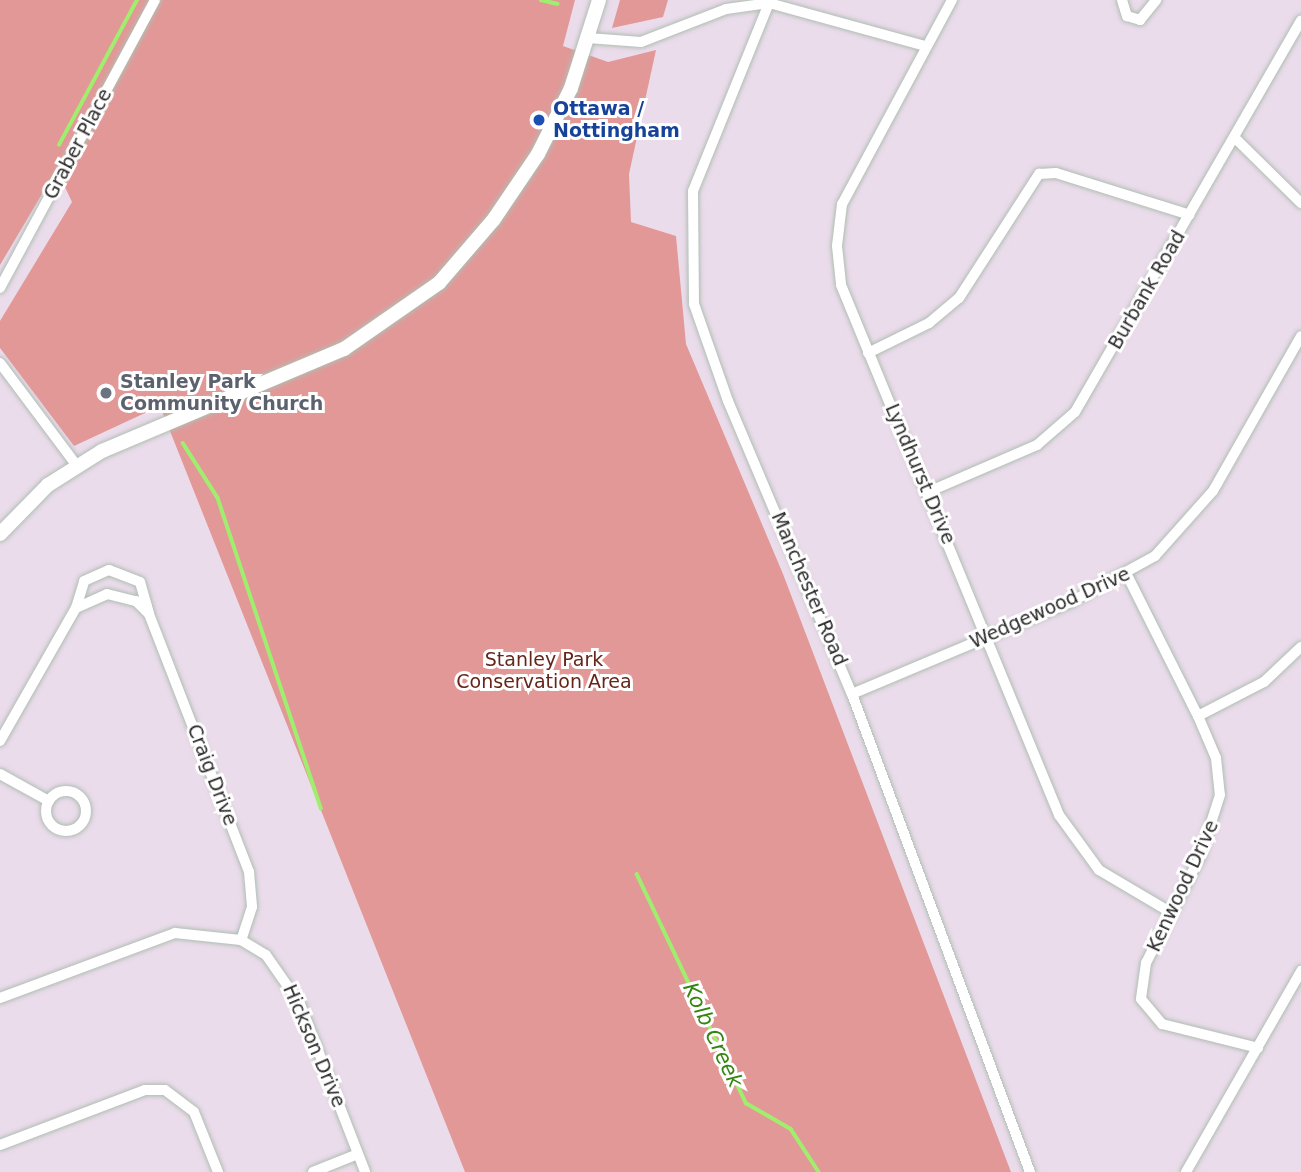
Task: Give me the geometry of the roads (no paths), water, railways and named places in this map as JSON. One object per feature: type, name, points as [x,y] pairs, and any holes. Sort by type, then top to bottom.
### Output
[{"type":"main road","points":[[0,534],[76,466],[344,349],[439,283],[538,154],[588,37],[599,0]]},
{"type":"street","name":"Graber Place","points":[[0,288],[155,0]]},
{"type":"street","name":"Lyndhurst Drive","points":[[952,0],[853,177],[838,225],[845,299],[989,636],[1071,839],[1106,875],[1170,912]]},
{"type":"street","points":[[1122,0],[1127,16],[1140,20],[1156,0]]},
{"type":"street","points":[[588,37],[641,42],[726,9],[769,3],[926,46]]},
{"type":"street","name":"Manchester Road","points":[[769,3],[693,191],[694,304],[728,401],[852,694],[1030,1172]]},
{"type":"street","name":"Burbank Road","points":[[928,492],[1037,446],[1068,422],[1301,21]]},
{"type":"street","points":[[1235,138],[1301,202]]},
{"type":"street","points":[[868,353],[929,323],[959,298],[1039,174],[1056,173],[1190,215]]},
{"type":"street","name":"Wedgewood Drive","points":[[852,694],[1127,575],[1186,527],[1213,491],[1301,336]]},
{"type":"street","points":[[0,363],[76,466]]},
{"type":"street","name":"Craig Drive","points":[[0,740],[76,608],[84,581],[109,570],[141,582],[149,614],[250,872],[252,907],[242,940]]},
{"type":"street","name":"Kenwood Drive","points":[[1127,575],[1198,716],[1216,758],[1220,795],[1212,829],[1170,912],[1141,978],[1144,1009],[1163,1024],[1258,1048]]},
{"type":"street","points":[[76,608],[107,594],[136,601],[149,614]]},
{"type":"street","points":[[1198,716],[1264,682],[1301,647]]},
{"type":"street","points":[[0,774],[49,801]]},
{"type":"street","points":[[0,999],[175,933],[242,940]]},
{"type":"street","name":"Hickson Drive","points":[[242,940],[266,955],[296,995],[365,1172]]},
{"type":"street","points":[[1186,1172],[1301,971]]},
{"type":"street","points":[[0,1145],[145,1090],[165,1090],[194,1112],[218,1172]]},
{"type":"street","points":[[313,1172],[358,1154]]},
{"type":"waterway","points":[[59,145],[137,0]]},
{"type":"waterway","points":[[541,0],[558,4]]},
{"type":"waterway","points":[[183,443],[218,498],[321,808]]},
{"type":"waterway","name":"Kolb Creek","points":[[637,874],[746,1103],[791,1129],[819,1172]]},
{"type":"place","name":"Ottawa / Nottingham","points":[[539,120]]},
{"type":"place","name":"Stanley Park Community Church","points":[[106,393]]},
{"type":"park label","name":"Stanley Park Conservation Area","points":[[544,671]]}]
